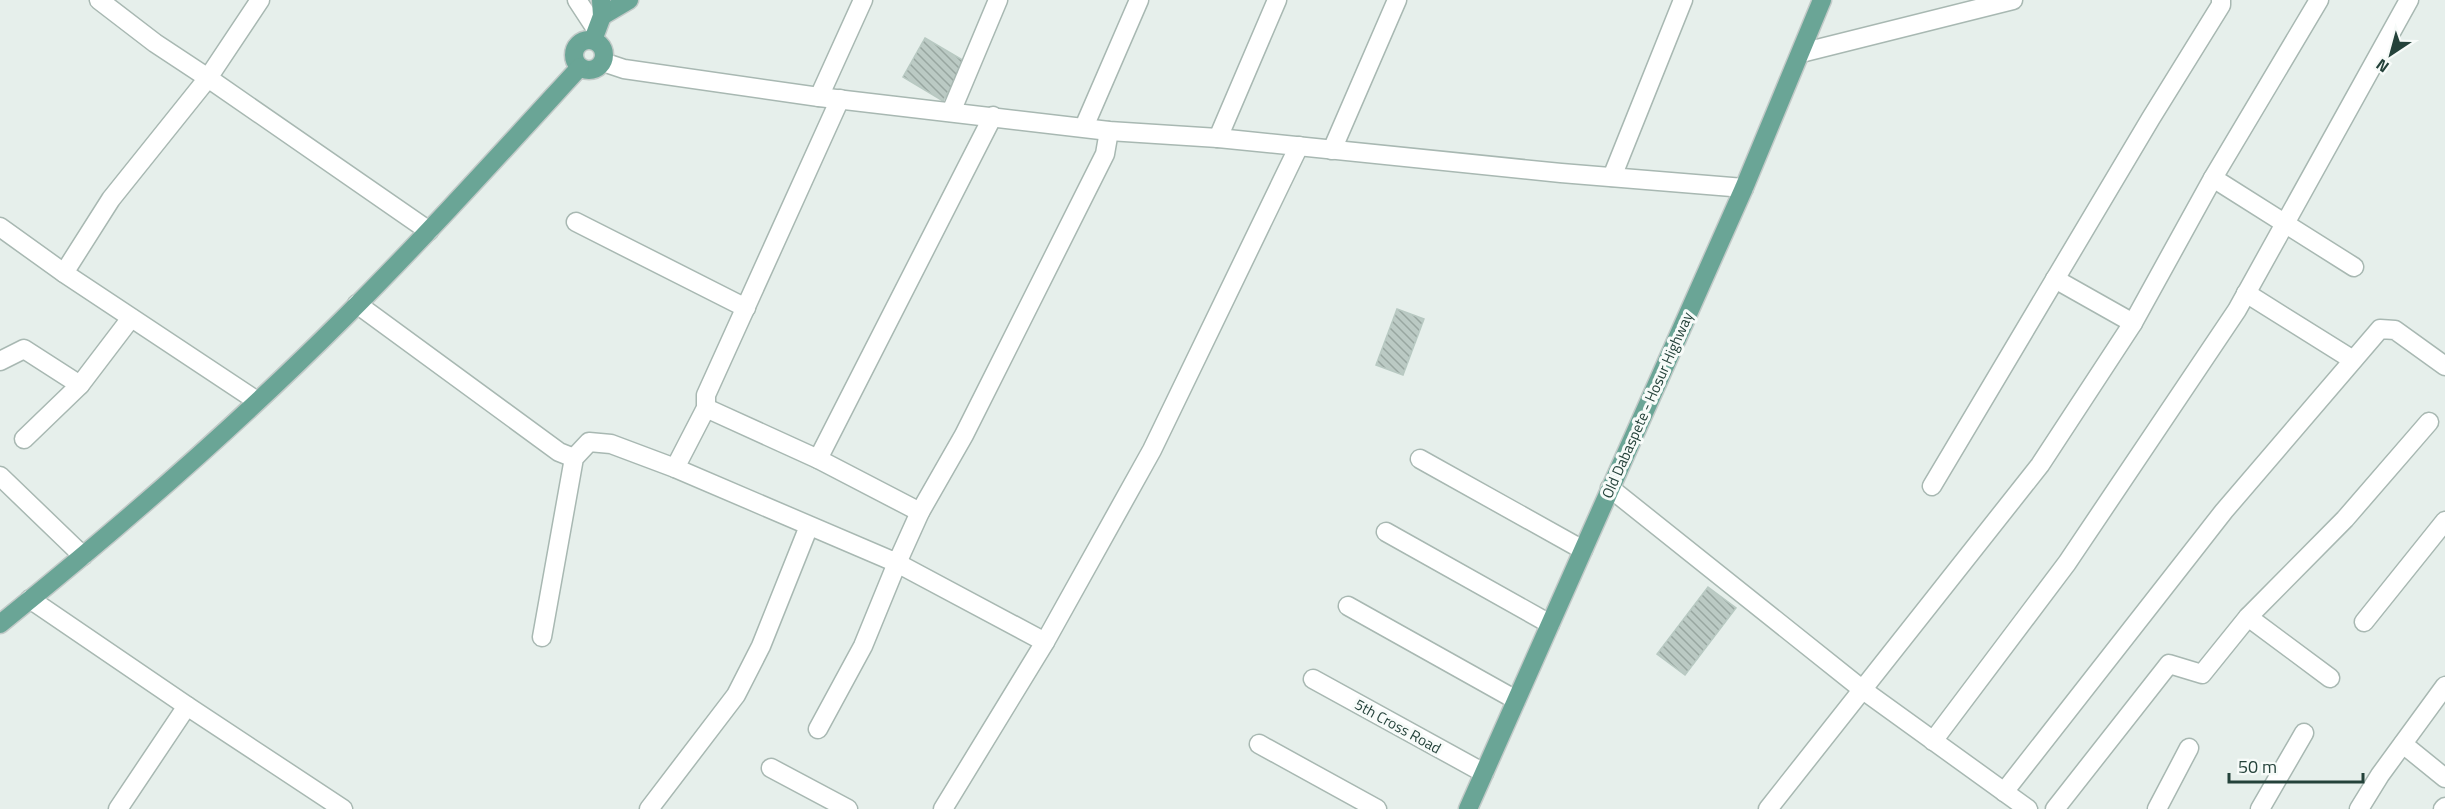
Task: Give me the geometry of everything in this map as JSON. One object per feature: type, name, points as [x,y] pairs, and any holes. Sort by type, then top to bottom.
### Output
[{"type":"main road","points":[[598,21],[604,53],[603,62],[594,70],[580,67],[575,61],[575,50],[598,21],[629,0]]},
{"type":"main road","name":"Old Dabaspete - Hosur Highway","points":[[1468,809],[1744,188],[1822,0]]},
{"type":"main road","points":[[0,624],[163,489],[257,401],[429,231],[580,67]]},
{"type":"street","points":[[99,0],[154,43],[429,231]]},
{"type":"street","points":[[64,273],[111,198],[208,78],[260,0]]},
{"type":"street","points":[[577,0],[598,21]]},
{"type":"street","points":[[819,97],[862,0]]},
{"type":"street","points":[[951,112],[998,0]]},
{"type":"street","points":[[1083,128],[1139,0]]},
{"type":"street","points":[[1218,138],[1277,0]]},
{"type":"street","points":[[1332,150],[1397,0]]},
{"type":"street","points":[[1612,177],[1683,0]]},
{"type":"street","points":[[1801,53],[2013,0]]},
{"type":"street","points":[[1932,486],[2151,118],[2222,5],[2221,0]]},
{"type":"street","points":[[1768,809],[2040,465],[2133,323],[2213,178],[2319,0]]},
{"type":"street","points":[[1933,741],[2067,563],[2246,293],[2409,0]]},
{"type":"street","points":[[603,62],[624,69],[819,97],[1109,131],[1218,138],[1744,188]]},
{"type":"street","points":[[675,468],[706,408],[706,395],[840,99]]},
{"type":"street","points":[[818,459],[993,116]]},
{"type":"street","points":[[818,729],[863,646],[920,512],[964,435],[1100,165],[1105,154],[1109,131]]},
{"type":"street","points":[[943,809],[1045,642],[1152,450],[1299,147]]},
{"type":"street","points":[[2213,178],[2284,225],[2354,267]]},
{"type":"street","points":[[576,222],[746,308]]},
{"type":"street","points":[[0,226],[64,273],[257,401]]},
{"type":"street","points":[[2055,279],[2133,323]]},
{"type":"street","points":[[2246,293],[2353,360]]},
{"type":"street","points":[[357,304],[559,452],[574,458]]},
{"type":"street","points":[[24,439],[80,385],[131,318]]},
{"type":"street","points":[[2004,792],[2224,511],[2380,329],[2395,330],[2445,366]]},
{"type":"street","points":[[0,362],[24,349],[80,385]]},
{"type":"street","points":[[706,408],[818,459],[920,512]]},
{"type":"street","points":[[2055,809],[2169,664],[2202,674],[2248,617],[2345,519],[2429,422]]},
{"type":"street","points":[[542,637],[574,458],[589,442],[611,444],[675,468],[897,563],[1045,642]]},
{"type":"street","points":[[1420,459],[1582,550]]},
{"type":"street","points":[[0,476],[83,556]]},
{"type":"street","points":[[1610,488],[1863,690],[2028,809]]},
{"type":"street","points":[[2364,622],[2445,520]]},
{"type":"street","points":[[649,809],[736,695],[761,646],[809,526]]},
{"type":"street","points":[[1386,532],[1550,624]]},
{"type":"street","points":[[30,599],[343,809]]},
{"type":"street","points":[[1348,606],[1516,700]]},
{"type":"street","points":[[2248,617],[2330,678]]},
{"type":"street","name":"5th Cross Road","points":[[1313,679],[1484,773]]},
{"type":"street","points":[[2359,809],[2445,686]]},
{"type":"street","points":[[118,809],[187,706]]},
{"type":"street","points":[[2260,809],[2304,733]]},
{"type":"street","points":[[1259,744],[1377,809]]},
{"type":"street","points":[[2403,744],[2445,778]]},
{"type":"street","points":[[2157,809],[2189,748]]},
{"type":"street","points":[[771,768],[848,809]]},
{"type":"building","points":[[925,38],[966,62],[943,101],[903,77]]},
{"type":"building","points":[[1397,309],[1424,319],[1403,375],[1376,365]]},
{"type":"building","points":[[1708,587],[1736,608],[1685,675],[1657,654]]}]
